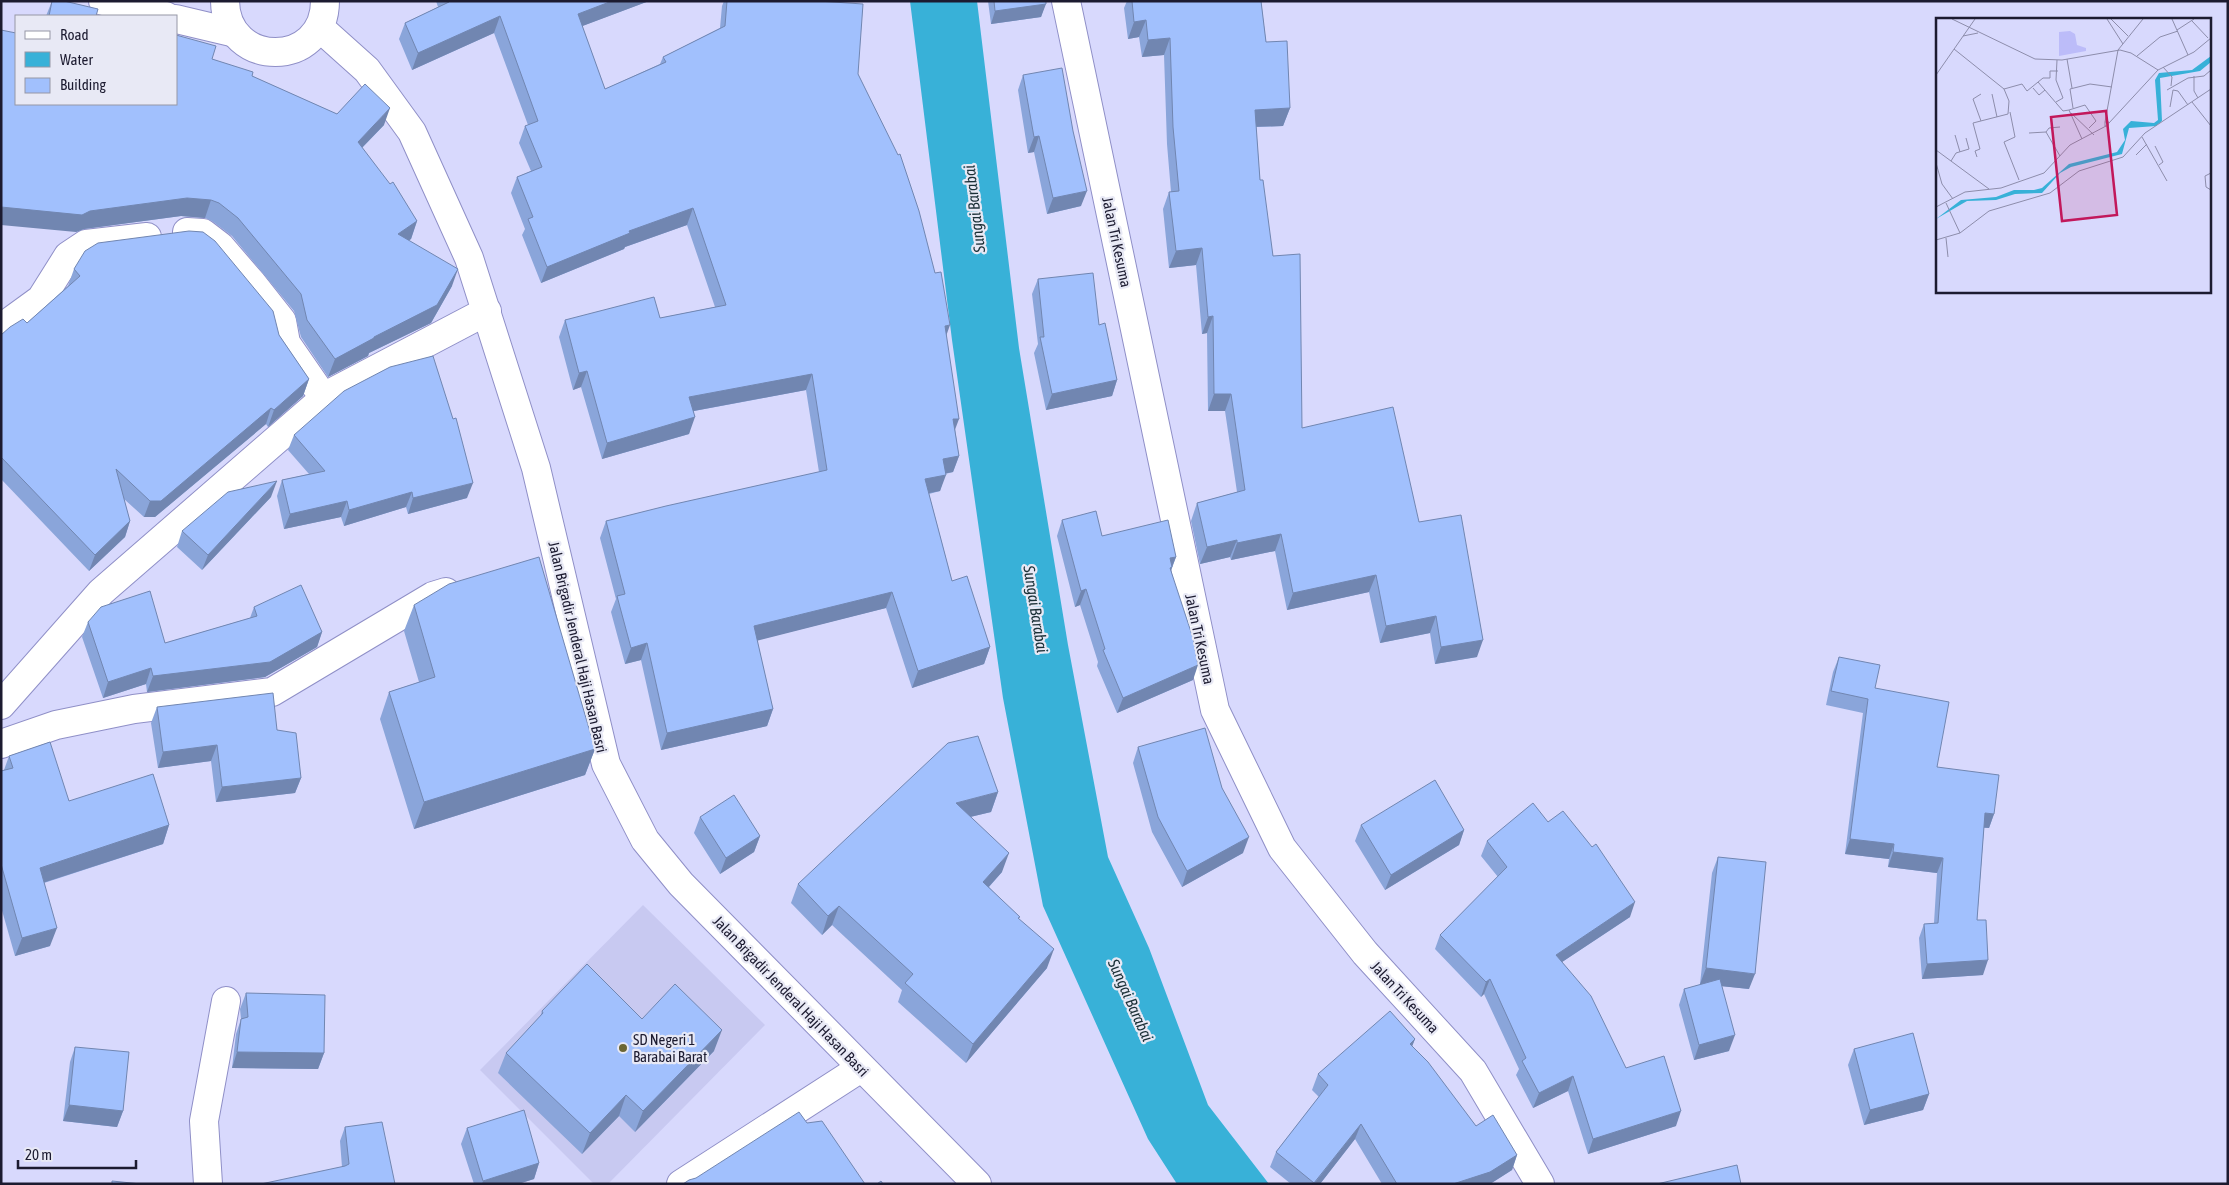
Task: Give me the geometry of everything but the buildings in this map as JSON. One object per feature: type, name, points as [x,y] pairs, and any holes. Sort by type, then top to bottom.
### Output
[{"type":"street","points":[[103,1],[162,15]]},
{"type":"street","points":[[225,1],[225,11],[235,32],[243,41],[258,50],[276,53],[293,50],[308,41],[322,14]]},
{"type":"street","name":"Jalan Tri Kesuma","points":[[1066,1],[1215,710],[1282,848],[1365,953],[1473,1071],[1540,1184]]},
{"type":"street","name":"Jalan Brigadir Jenderal Haji Hasan Basri","points":[[322,14],[367,70],[412,132],[469,258],[536,468],[547,559],[606,764],[645,840],[682,884],[976,1184]]},
{"type":"street","points":[[178,19],[235,32]]},
{"type":"street","points":[[1,328],[41,299],[68,256],[86,244],[183,231],[203,234],[226,254],[282,322],[286,343],[324,398]]},
{"type":"street","points":[[1,705],[101,592],[324,398],[487,311]]},
{"type":"street","points":[[1,744],[56,726],[134,709],[272,692],[433,596],[471,584]]},
{"type":"street","points":[[208,1184],[204,1121],[226,1001]]},
{"type":"street","points":[[681,1184],[861,1068]]},
{"type":"shaded area","name":"SD Negeri 1 Barabai Barat","points":[[643,905],[765,1025],[608,1184],[594,1184],[480,1070]]},
{"type":"water","name":"Sungai Barabai","points":[[910,1],[977,1],[1019,348],[1068,645],[1108,857],[1149,948],[1208,1105],[1269,1184],[1177,1184],[1148,1139],[1043,906],[1003,698],[952,340]]},
{"type":"place","name":"SD Negeri 1 Barabai Barat","points":[[623,1048]]}]
